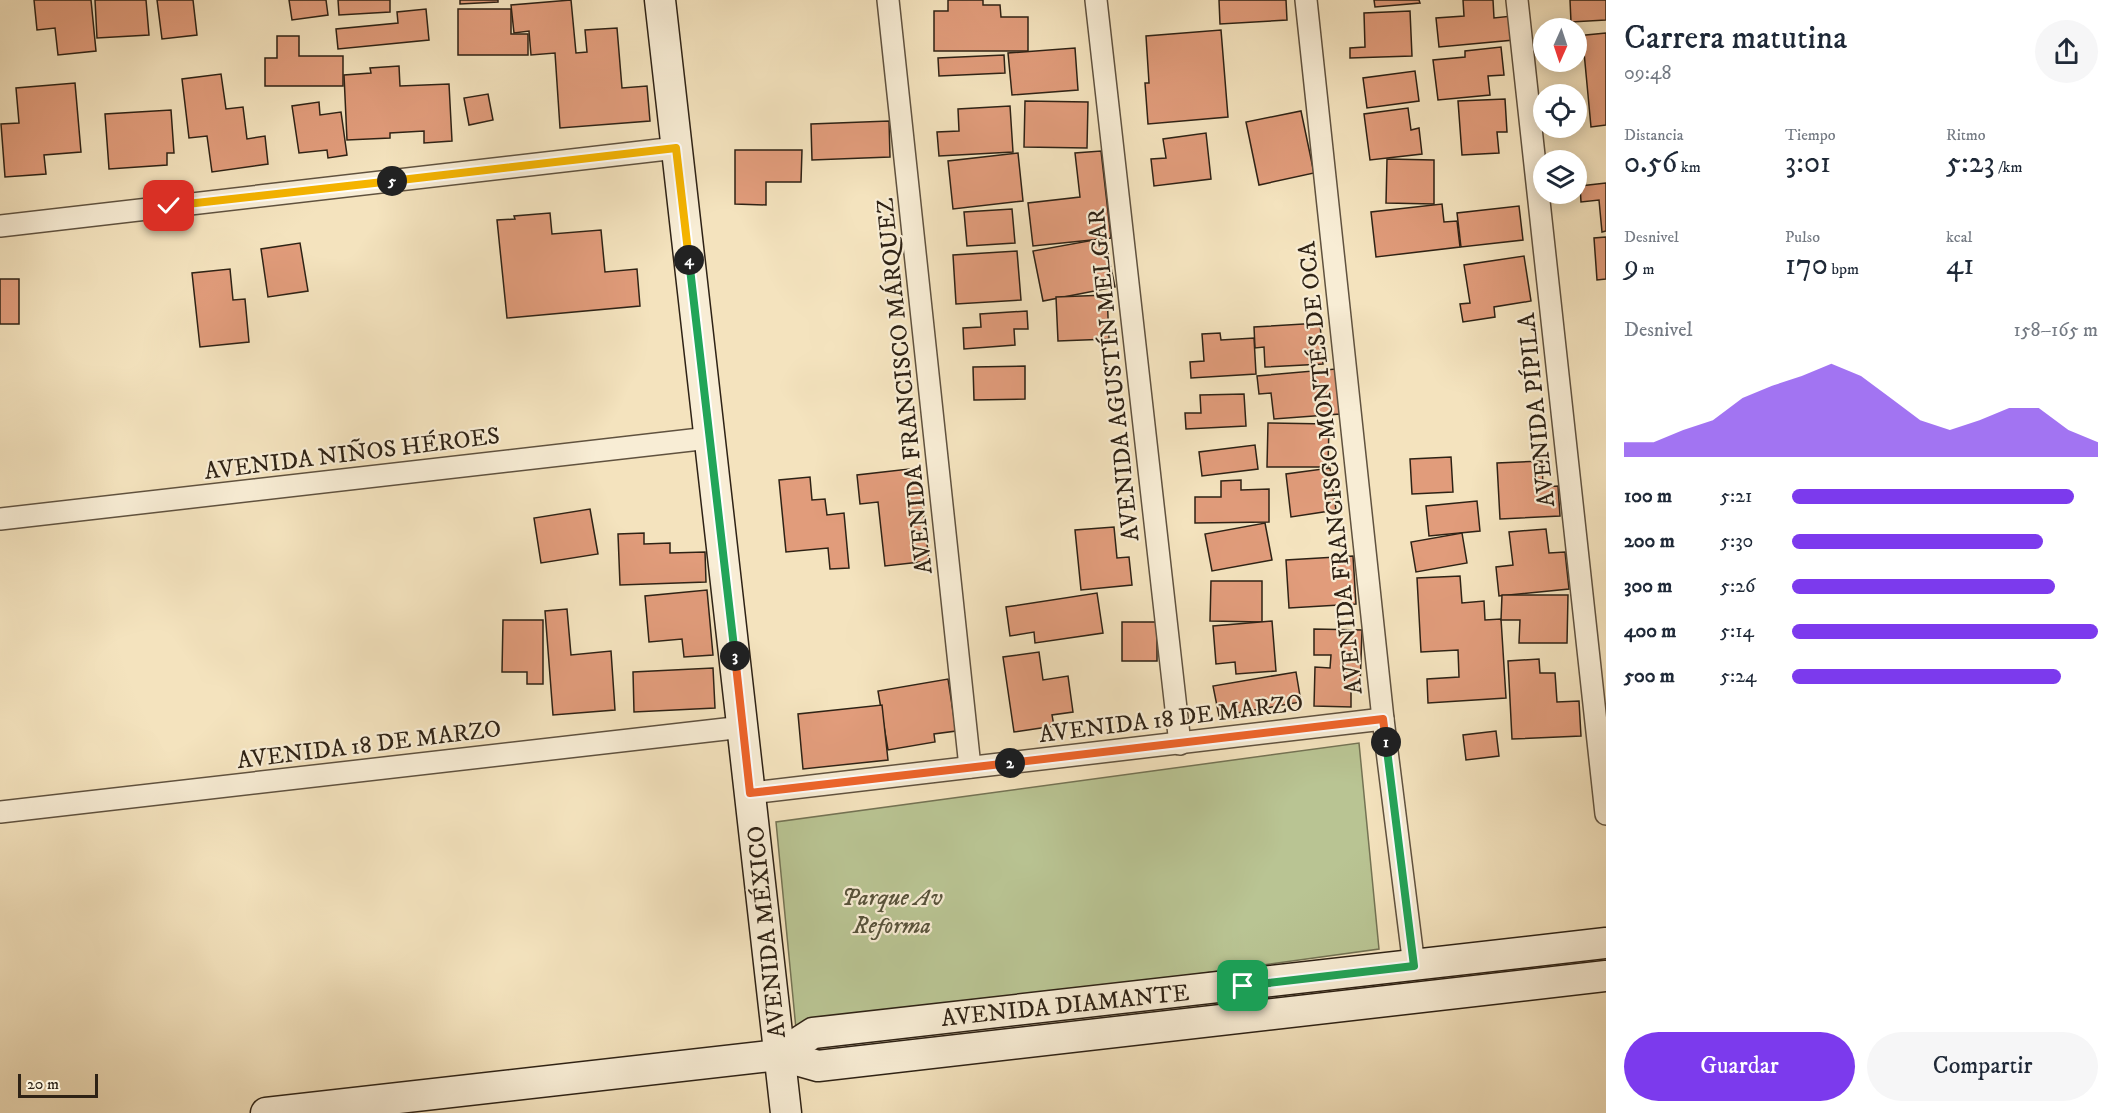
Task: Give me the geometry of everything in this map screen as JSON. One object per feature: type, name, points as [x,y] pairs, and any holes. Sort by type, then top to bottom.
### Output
[{"type":"main road","name":"AVENIDA MÉXICO","points":[[660,0],[786,1113]]},
{"type":"main road","name":"AVENIDA DIAMANTE","points":[[779,1055],[813,1034],[1606,943]]},
{"type":"main road","name":"AVENIDA DIAMANTE","points":[[266,1113],[779,1055],[818,1066],[1606,976]]},
{"type":"street","name":"AVENIDA FRANCISCO MÁRQUEZ","points":[[888,0],[970,767]]},
{"type":"street","name":"AVENIDA AGUSTÍN MELGAR","points":[[1096,0],[1180,744]]},
{"type":"street","name":"AVENIDA FRANCISCO MONTÉS DE OCA","points":[[1306,0],[1383,719],[1414,966]]},
{"type":"street","name":"AVENIDA PÍPILA","points":[[1517,0],[1606,814]]},
{"type":"street","points":[[0,226],[676,148]]},
{"type":"street","name":"AVENIDA NIÑOS HÉROES","points":[[0,519],[709,438]]},
{"type":"street","name":"AVENIDA 18 DE MARZO","points":[[750,793],[1383,719]]},
{"type":"street","name":"AVENIDA 18 DE MARZO","points":[[0,812],[743,727]]},
{"type":"green space","name":"Parque Av Reforma","points":[[1359,743],[1379,949],[796,1029],[776,822]]},
{"type":"building","points":[[34,0],[91,0],[96,51],[58,55],[55,28],[37,30]]},
{"type":"building","points":[[95,0],[146,0],[149,35],[97,38]]},
{"type":"building","points":[[157,0],[193,0],[197,35],[162,39]]},
{"type":"building","points":[[289,0],[326,0],[328,15],[292,20]]},
{"type":"building","points":[[338,0],[390,0],[390,12],[339,15]]},
{"type":"building","points":[[460,0],[498,0],[498,2],[460,4]]},
{"type":"building","points":[[571,0],[576,53],[587,52],[585,30],[617,28],[622,88],[647,86],[650,121],[560,128],[555,53],[531,55],[529,31],[514,33],[511,5]]},
{"type":"building","points":[[948,0],[983,0],[983,5],[1000,5],[1001,17],[1028,17],[1028,51],[934,51],[934,11],[948,11]]},
{"type":"building","points":[[1219,0],[1286,0],[1287,20],[1220,24]]},
{"type":"building","points":[[1374,0],[1419,0],[1420,3],[1375,7]]},
{"type":"building","points":[[1463,0],[1493,0],[1494,18],[1512,16],[1514,40],[1439,47],[1436,18],[1464,16]]},
{"type":"building","points":[[1570,0],[1606,0],[1606,20],[1587,21],[1587,18],[1571,18]]},
{"type":"building","points":[[426,9],[429,40],[338,49],[336,29],[398,23],[397,12]]},
{"type":"building","points":[[458,9],[511,9],[511,34],[528,34],[528,55],[458,55]]},
{"type":"building","points":[[1410,11],[1412,56],[1350,58],[1350,48],[1365,47],[1364,13]]},
{"type":"building","points":[[1221,30],[1228,117],[1148,124],[1145,83],[1149,83],[1146,36]]},
{"type":"building","points":[[1606,33],[1606,125],[1591,127],[1586,72],[1587,35]]},
{"type":"building","points":[[277,36],[299,36],[299,56],[343,56],[343,86],[265,86],[265,58],[277,58]]},
{"type":"building","points":[[1501,47],[1504,75],[1488,76],[1490,95],[1438,100],[1433,60],[1465,57],[1465,51]]},
{"type":"building","points":[[1075,48],[1078,90],[1012,95],[1008,53]]},
{"type":"building","points":[[1004,55],[1005,73],[939,76],[938,58]]},
{"type":"building","points":[[399,66],[400,86],[449,84],[452,141],[424,143],[424,131],[390,133],[390,138],[347,140],[344,75],[371,73],[370,68]]},
{"type":"building","points":[[1415,71],[1419,101],[1367,108],[1363,78]]},
{"type":"building","points":[[221,74],[226,109],[243,107],[247,139],[265,136],[268,164],[212,172],[207,136],[189,138],[182,79]]},
{"type":"building","points":[[75,83],[81,152],[44,155],[46,174],[5,177],[1,124],[19,123],[16,88]]},
{"type":"building","points":[[488,94],[493,120],[469,125],[464,98]]},
{"type":"building","points":[[1505,99],[1507,132],[1497,132],[1499,153],[1462,155],[1458,101]]},
{"type":"building","points":[[1025,101],[1088,102],[1087,148],[1024,147]]},
{"type":"building","points":[[319,102],[320,115],[341,112],[347,155],[328,158],[327,150],[299,153],[292,106]]},
{"type":"building","points":[[1010,106],[1013,152],[939,156],[937,132],[959,131],[958,109]]},
{"type":"building","points":[[1408,108],[1411,130],[1419,128],[1422,154],[1370,160],[1364,114]]},
{"type":"building","points":[[171,110],[174,153],[167,153],[167,165],[109,169],[105,114]]},
{"type":"building","points":[[1301,111],[1314,173],[1259,185],[1246,122]]},
{"type":"building","points":[[889,121],[890,157],[812,160],[811,124]]},
{"type":"building","points":[[1206,133],[1211,179],[1154,186],[1151,159],[1166,158],[1163,139]]},
{"type":"building","points":[[735,150],[802,150],[801,182],[766,182],[766,205],[735,204]]},
{"type":"building","points":[[1101,151],[1111,238],[1033,246],[1028,203],[1080,197],[1075,153]]},
{"type":"building","points":[[1018,153],[1023,201],[953,209],[948,161]]},
{"type":"building","points":[[1387,159],[1434,160],[1434,204],[1386,203]]},
{"type":"building","points":[[1606,183],[1606,231],[1602,232],[1599,200],[1587,201],[1587,185]]},
{"type":"building","points":[[1442,204],[1444,222],[1457,221],[1460,247],[1376,257],[1371,212]]},
{"type":"building","points":[[1519,206],[1523,240],[1461,247],[1457,213]]},
{"type":"building","points":[[1012,209],[1015,243],[967,246],[964,212]]},
{"type":"building","points":[[550,213],[552,234],[601,230],[605,272],[637,269],[640,306],[507,318],[497,220]]},
{"type":"building","points":[[1606,237],[1606,279],[1597,280],[1594,238]]},
{"type":"building","points":[[1105,238],[1115,287],[1043,301],[1033,251]]},
{"type":"building","points":[[300,243],[308,291],[268,297],[261,249]]},
{"type":"building","points":[[1017,251],[1021,300],[956,304],[953,255]]},
{"type":"building","points":[[1524,256],[1531,301],[1494,307],[1495,317],[1463,322],[1460,304],[1470,303],[1464,265]]},
{"type":"building","points":[[230,269],[233,300],[245,299],[249,342],[200,347],[192,273]]},
{"type":"building","points":[[0,279],[19,279],[19,324],[0,324]]},
{"type":"building","points":[[1107,295],[1109,339],[1058,341],[1056,297]]},
{"type":"building","points":[[1027,311],[1028,329],[1014,329],[1015,345],[964,349],[963,328],[981,327],[980,314]]},
{"type":"building","points":[[1320,323],[1323,364],[1265,367],[1264,347],[1255,348],[1254,327]]},
{"type":"building","points":[[1220,333],[1221,340],[1254,338],[1256,374],[1191,378],[1190,362],[1204,361],[1202,334]]},
{"type":"building","points":[[1025,366],[1025,399],[974,400],[973,367]]},
{"type":"building","points":[[1336,369],[1340,414],[1274,419],[1271,393],[1259,394],[1257,376]]},
{"type":"building","points":[[1244,394],[1246,426],[1186,429],[1185,413],[1201,413],[1200,395]]},
{"type":"building","points":[[1268,423],[1329,424],[1328,467],[1267,467]]},
{"type":"building","points":[[1255,445],[1258,469],[1202,476],[1199,452]]},
{"type":"building","points":[[1451,457],[1453,492],[1412,494],[1410,459]]},
{"type":"building","points":[[1542,461],[1543,487],[1558,486],[1560,516],[1500,519],[1497,463]]},
{"type":"building","points":[[918,468],[929,561],[885,566],[878,502],[860,504],[857,475]]},
{"type":"building","points":[[1330,468],[1336,510],[1291,517],[1286,474]]},
{"type":"building","points":[[810,477],[812,500],[825,499],[827,515],[844,513],[849,568],[830,569],[828,548],[786,552],[779,480]]},
{"type":"building","points":[[1241,480],[1241,490],[1269,489],[1269,522],[1195,523],[1195,497],[1221,497],[1221,481]]},
{"type":"building","points":[[1477,501],[1480,531],[1429,536],[1426,506]]},
{"type":"building","points":[[590,509],[598,554],[541,563],[534,518]]},
{"type":"building","points":[[1265,523],[1272,560],[1212,571],[1205,534]]},
{"type":"building","points":[[1114,527],[1117,558],[1129,557],[1132,585],[1081,590],[1075,530]]},
{"type":"building","points":[[1546,529],[1549,553],[1565,552],[1569,589],[1499,596],[1496,567],[1513,565],[1509,532]]},
{"type":"building","points":[[644,533],[644,544],[670,543],[670,553],[705,552],[706,582],[620,585],[618,534]]},
{"type":"building","points":[[1462,533],[1467,563],[1416,572],[1411,542]]},
{"type":"building","points":[[1353,556],[1356,604],[1289,608],[1286,560]]},
{"type":"building","points":[[1460,576],[1462,603],[1484,601],[1485,620],[1501,619],[1506,698],[1428,703],[1427,679],[1459,677],[1458,650],[1421,652],[1417,578]]},
{"type":"building","points":[[1211,581],[1262,581],[1262,622],[1210,621]]},
{"type":"building","points":[[707,590],[713,655],[684,657],[682,639],[649,642],[645,596]]},
{"type":"building","points":[[1097,593],[1103,633],[1035,643],[1034,632],[1010,636],[1006,607]]},
{"type":"building","points":[[1502,595],[1568,595],[1567,643],[1519,643],[1520,620],[1501,620]]},
{"type":"building","points":[[567,609],[571,655],[611,651],[615,710],[553,715],[545,611]]},
{"type":"building","points":[[503,620],[543,620],[543,684],[527,684],[527,672],[502,672]]},
{"type":"building","points":[[1272,621],[1276,671],[1236,674],[1235,662],[1216,664],[1213,626]]},
{"type":"building","points":[[1122,622],[1157,622],[1157,661],[1122,661]]},
{"type":"building","points":[[1314,629],[1362,630],[1360,688],[1351,687],[1351,707],[1314,706],[1315,667],[1330,668],[1331,655],[1314,655]]},
{"type":"building","points":[[1039,652],[1043,680],[1068,676],[1073,712],[1052,715],[1054,726],[1014,732],[1003,657]]},
{"type":"building","points":[[1539,659],[1540,673],[1555,673],[1557,702],[1579,701],[1581,736],[1512,739],[1508,661]]},
{"type":"building","points":[[713,668],[715,708],[634,712],[633,672]]},
{"type":"building","points":[[1296,672],[1301,702],[1219,716],[1213,686]]},
{"type":"building","points":[[948,679],[956,731],[934,734],[935,742],[888,750],[878,691]]},
{"type":"building","points":[[882,705],[888,760],[803,769],[798,714]]},
{"type":"building","points":[[1496,731],[1499,756],[1466,760],[1463,735]]},
{"type":"route","points":[[169,206],[676,148],[750,793],[1383,719],[1414,966],[1243,986]]}]
